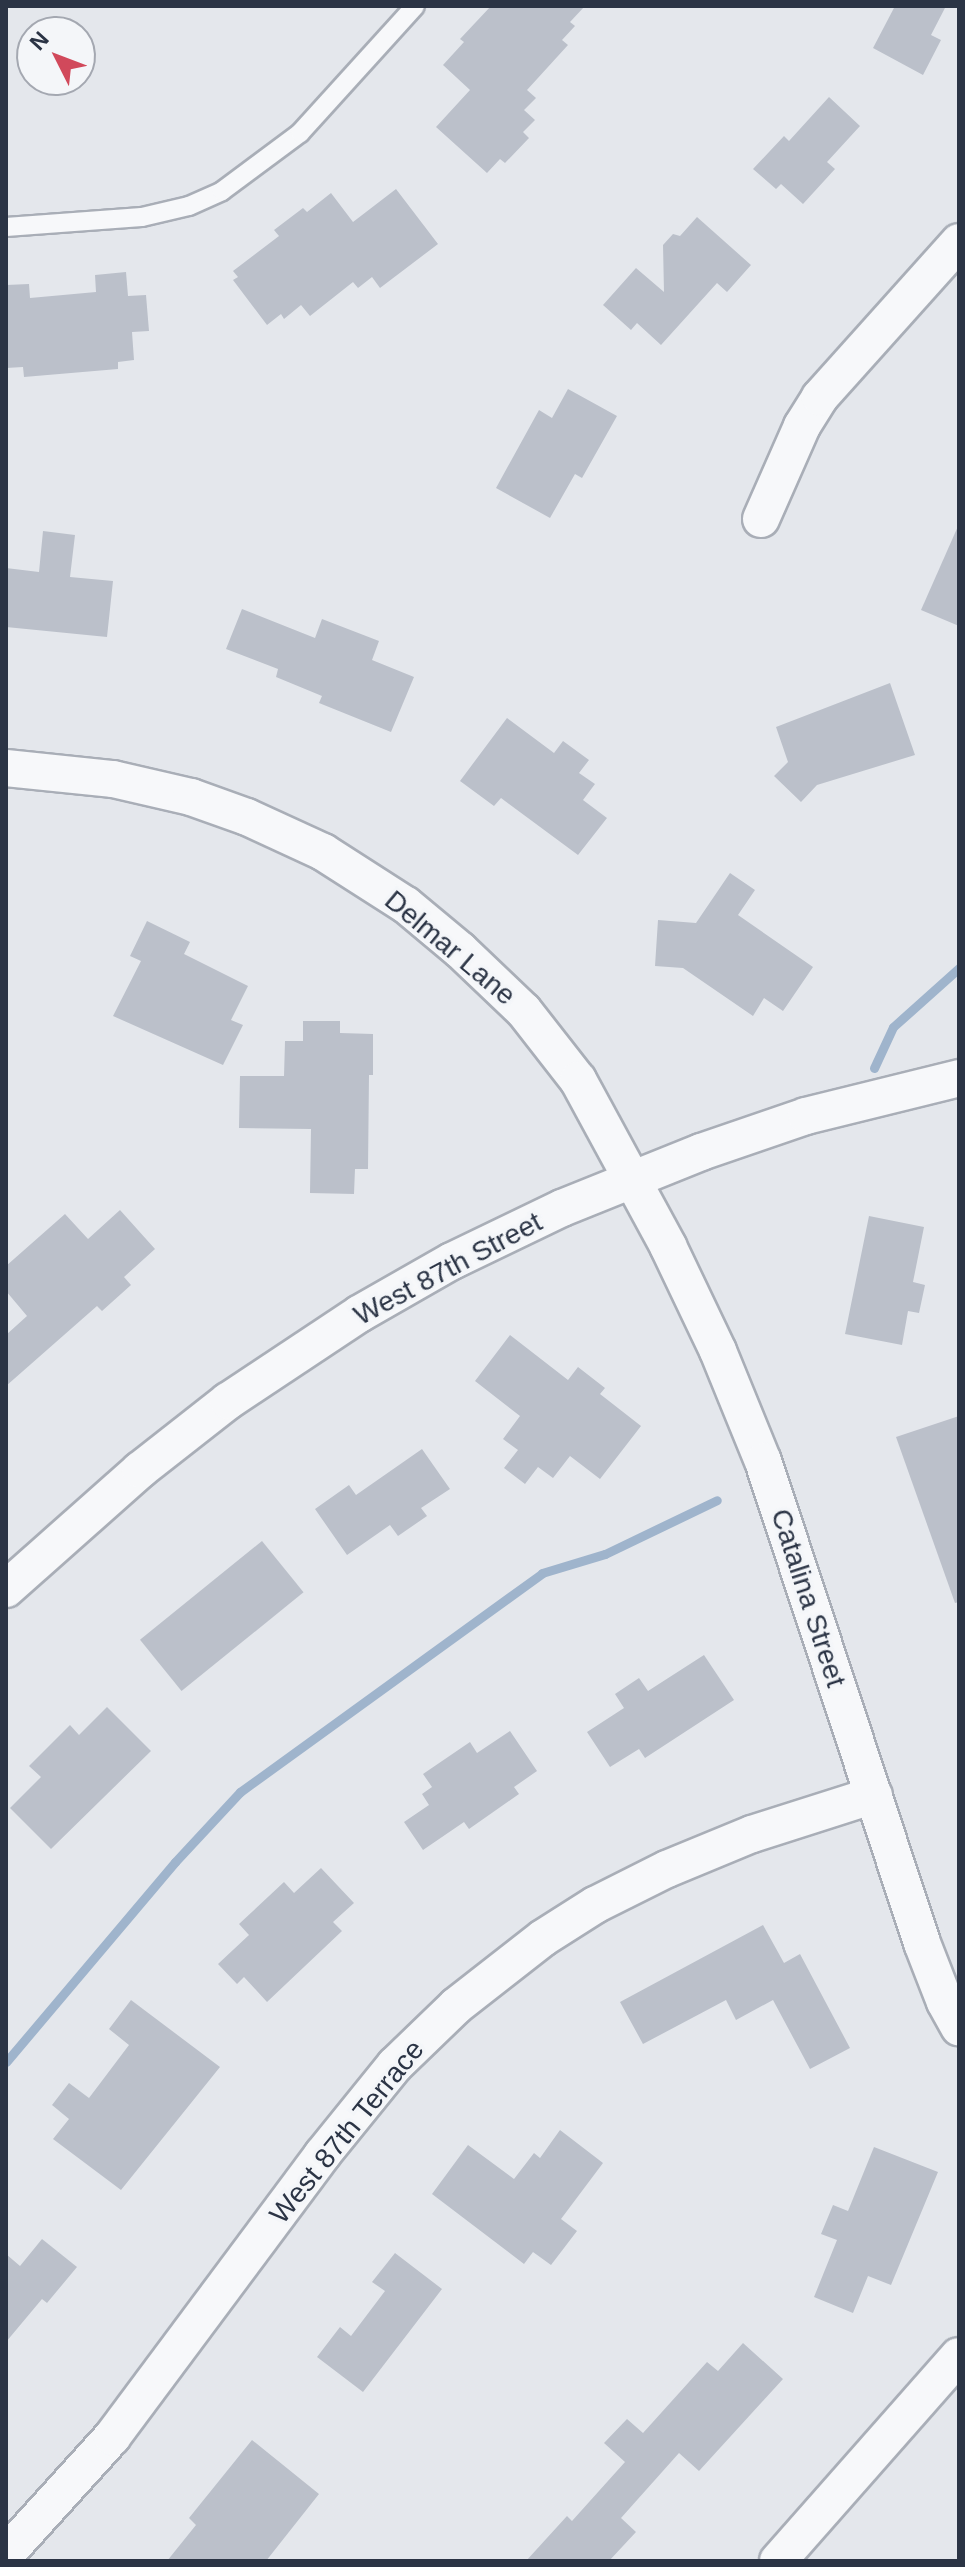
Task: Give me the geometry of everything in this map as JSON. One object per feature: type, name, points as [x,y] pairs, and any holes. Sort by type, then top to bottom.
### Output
[{"type":"street","points":[[761,519],[802,426],[820,397],[959,242]]},
{"type":"street","name":"Delmar Lane","points":[[6,768],[113,779],[191,797],[247,817],[323,852],[406,905],[524,1011],[578,1080],[633,1178]]},
{"type":"street","name":"West 87th Street","points":[[6,1589],[140,1470],[228,1401],[359,1314],[466,1255],[562,1208],[633,1178],[806,1116],[959,1078]]},
{"type":"street","name":"Catalina Street","points":[[633,1178],[718,1351],[763,1461],[922,1943],[945,2002],[959,2027]]},
{"type":"street","name":"West 87th Terrace","points":[[6,2554],[61,2497],[112,2437],[322,2155],[395,2065],[456,2006],[543,1938],[595,1905],[667,1869],[752,1834],[874,1795]]},
{"type":"street","points":[[778,2561],[959,2356]]},
{"type":"lane","points":[[6,227],[142,217],[189,206],[222,191],[300,133],[415,6]]},
{"type":"building","points":[[491,6],[585,6],[570,22],[575,26],[562,40],[568,45],[527,90],[536,98],[524,110],[535,120],[523,132],[529,138],[505,163],[500,159],[487,173],[436,127],[470,90],[443,65],[464,42],[460,39]]},
{"type":"building","points":[[895,6],[946,6],[931,35],[941,40],[923,75],[873,48]]},
{"type":"building","points":[[829,97],[860,126],[827,162],[835,169],[803,204],[781,184],[776,189],[753,169],[784,136],[789,141]]},
{"type":"building","points":[[396,189],[438,244],[380,288],[372,277],[358,288],[353,282],[310,316],[301,305],[284,319],[281,314],[267,325],[233,280],[238,277],[233,271],[279,236],[274,230],[303,208],[307,212],[331,193],[353,222]]},
{"type":"building","points":[[697,217],[751,265],[727,292],[717,283],[661,345],[637,323],[631,330],[603,305],[636,268],[664,292],[663,245],[673,234],[680,236]]},
{"type":"building","points":[[126,272],[128,296],[146,295],[149,331],[132,332],[134,360],[118,362],[118,369],[24,377],[23,367],[6,368],[6,285],[29,284],[30,298],[96,292],[95,275]]},
{"type":"building","points":[[568,389],[617,416],[582,478],[575,474],[550,518],[496,488],[539,410],[552,418]]},
{"type":"building","points":[[959,524],[959,626],[921,610]]},
{"type":"building","points":[[43,531],[75,535],[70,577],[113,581],[107,637],[6,627],[6,568],[39,572]]},
{"type":"building","points":[[242,609],[315,638],[322,619],[379,641],[372,660],[414,677],[391,732],[319,703],[322,696],[276,677],[278,669],[226,649]]},
{"type":"building","points":[[890,683],[915,755],[817,785],[801,802],[774,776],[788,762],[776,727]]},
{"type":"building","points":[[507,718],[554,753],[563,741],[589,760],[579,773],[595,784],[583,800],[607,818],[578,855],[501,798],[494,806],[460,781]]},
{"type":"building","points":[[730,873],[755,890],[738,915],[813,967],[783,1011],[764,998],[753,1016],[683,968],[655,966],[658,920],[696,923]]},
{"type":"building","points":[[147,921],[190,942],[184,954],[248,986],[231,1020],[243,1025],[223,1065],[113,1016],[141,961],[130,956]]},
{"type":"building","points":[[303,1021],[340,1021],[340,1033],[373,1034],[373,1075],[369,1075],[368,1169],[355,1169],[354,1194],[310,1193],[311,1129],[239,1128],[240,1076],[284,1076],[285,1041],[303,1041]]},
{"type":"building","points":[[120,1210],[155,1249],[124,1277],[131,1285],[102,1311],[97,1306],[6,1386],[6,1335],[27,1316],[6,1291],[6,1266],[65,1214],[88,1239]]},
{"type":"building","points":[[869,1216],[924,1227],[913,1282],[925,1285],[919,1313],[908,1311],[902,1345],[845,1334]]},
{"type":"building","points":[[510,1335],[568,1380],[578,1367],[605,1388],[600,1394],[641,1426],[600,1479],[570,1456],[553,1478],[538,1467],[525,1484],[504,1468],[518,1450],[503,1439],[520,1416],[475,1381]]},
{"type":"building","points":[[959,1416],[959,1602],[955,1603],[896,1437]]},
{"type":"building","points":[[422,1449],[450,1489],[421,1508],[427,1516],[398,1536],[390,1525],[347,1555],[315,1509],[349,1485],[356,1495]]},
{"type":"building","points":[[262,1541],[304,1592],[182,1691],[140,1640]]},
{"type":"building","points":[[704,1655],[734,1700],[645,1758],[639,1749],[610,1767],[587,1732],[624,1708],[615,1694],[639,1678],[648,1691]]},
{"type":"building","points":[[107,1707],[151,1751],[51,1849],[10,1808],[41,1777],[29,1766],[70,1725],[79,1735]]},
{"type":"building","points":[[510,1731],[537,1771],[514,1787],[519,1794],[469,1829],[464,1822],[423,1850],[404,1822],[429,1805],[422,1794],[432,1787],[423,1774],[470,1742],[477,1753]]},
{"type":"building","points":[[321,1868],[354,1903],[333,1922],[342,1931],[267,2002],[244,1977],[237,1984],[218,1964],[249,1935],[239,1924],[284,1882],[294,1893]]},
{"type":"building","points":[[763,1925],[784,1963],[800,1954],[850,2048],[810,2069],[773,2000],[736,2020],[726,2000],[643,2044],[620,2002]]},
{"type":"building","points":[[131,2000],[220,2067],[121,2190],[53,2139],[69,2119],[52,2105],[69,2083],[89,2098],[129,2045],[109,2029]]},
{"type":"building","points":[[560,2130],[603,2163],[561,2219],[577,2231],[551,2265],[533,2252],[524,2264],[432,2194],[468,2145],[514,2179],[534,2153],[540,2158]]},
{"type":"building","points":[[874,2147],[938,2172],[891,2285],[868,2276],[853,2313],[814,2297],[837,2240],[821,2234],[833,2205],[848,2211]]},
{"type":"building","points":[[42,2239],[77,2267],[47,2303],[42,2299],[6,2342],[6,2254],[20,2266]]},
{"type":"building","points":[[395,2253],[442,2289],[363,2392],[317,2357],[340,2327],[351,2336],[385,2291],[372,2282]]},
{"type":"building","points":[[743,2343],[783,2379],[699,2471],[679,2453],[621,2518],[636,2532],[609,2561],[526,2561],[567,2516],[572,2521],[625,2462],[604,2443],[627,2419],[643,2433],[707,2362],[718,2371]]},
{"type":"building","points":[[252,2440],[319,2494],[266,2561],[167,2561],[196,2525],[189,2518]]},
{"type":"waterway","points":[[874,1068],[893,1027],[959,968]]},
{"type":"waterway","points":[[6,2062],[175,1862],[240,1792],[542,1573],[605,1554],[717,1500]]}]
